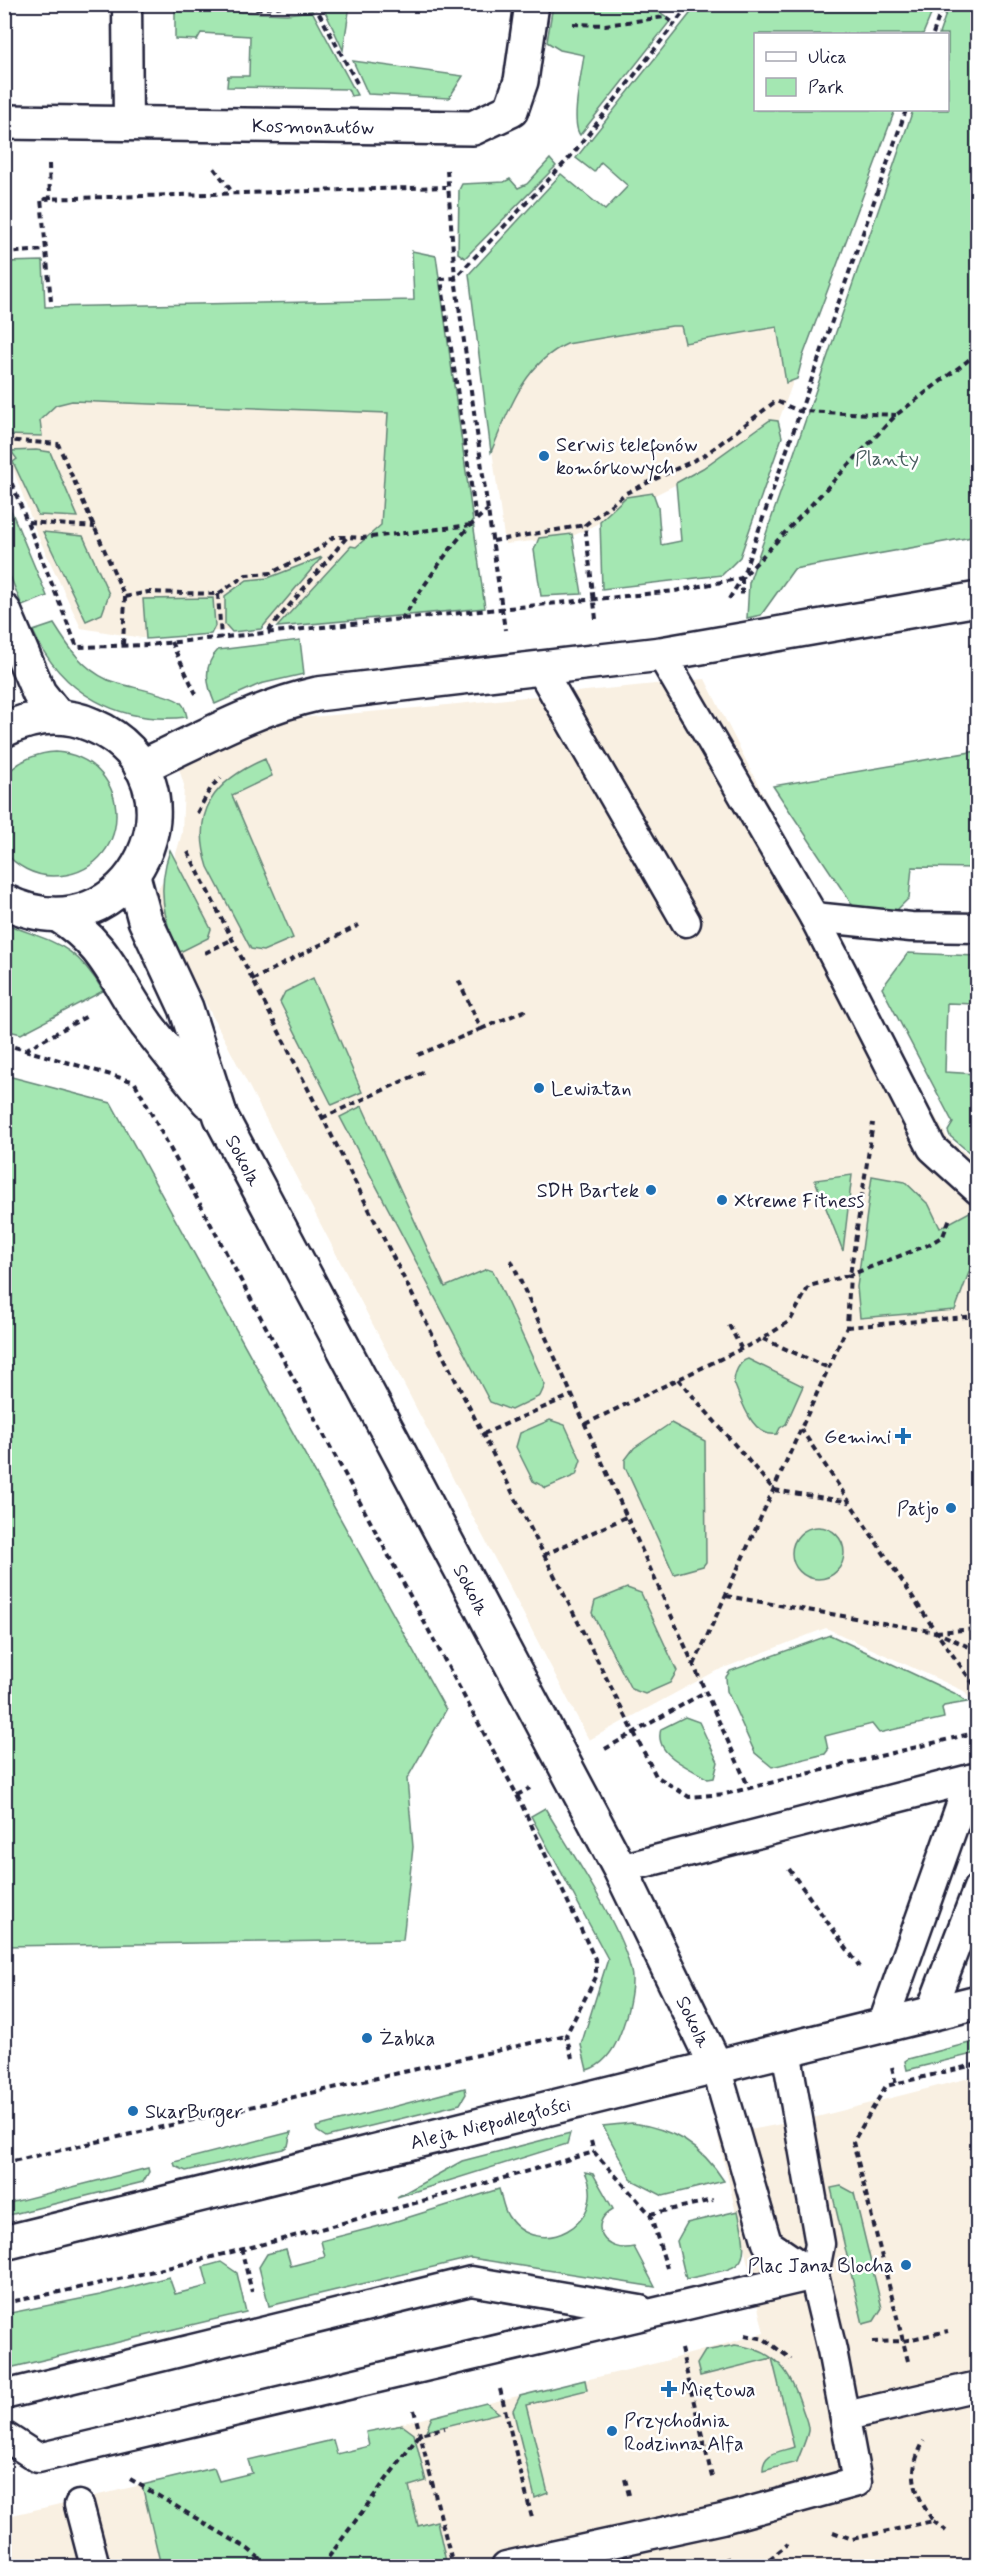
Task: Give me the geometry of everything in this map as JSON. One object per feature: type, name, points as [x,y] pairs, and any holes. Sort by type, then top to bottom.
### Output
[{"type":"street","name":"Kosmonautów","points":[[4,122],[473,128],[511,110],[521,81],[531,13]]},
{"type":"street","points":[[141,767],[254,713],[284,702],[317,694],[661,654],[978,598]]},
{"type":"street","points":[[4,611],[39,693],[58,717]]},
{"type":"street","points":[[4,730],[29,719],[58,717],[86,722],[112,735],[141,767],[151,794],[154,823],[147,852],[133,876],[112,896],[99,904],[58,915],[29,911],[4,901]]},
{"type":"street","name":"Sokola","points":[[133,876],[145,920],[186,1008],[220,1117]]},
{"type":"street","name":"Sokola","points":[[58,915],[89,936],[101,951],[146,1023],[220,1117],[620,1869],[716,2067]]},
{"type":"street","name":"Aleja Niepodległości","points":[[4,2243],[978,2002]]},
{"type":"lane","points":[[127,4],[128,124]]},
{"type":"lane","points":[[661,654],[814,916],[932,1148],[978,1190]]},
{"type":"lane","points":[[540,668],[686,922]]},
{"type":"lane","points":[[814,916],[911,927],[978,928]]},
{"type":"lane","points":[[620,1869],[974,1778]]},
{"type":"lane","points":[[882,2026],[974,1778]]},
{"type":"lane","points":[[930,2013],[978,1888]]},
{"type":"lane","points":[[506,2566],[722,2519],[857,2482],[846,2416],[814,2275],[820,2244],[786,2050]]},
{"type":"lane","points":[[716,2067],[767,2243],[814,2275]]},
{"type":"lane","points":[[4,2436],[38,2458],[814,2275]]},
{"type":"lane","points":[[4,2395],[471,2281],[653,2313]]},
{"type":"lane","points":[[846,2416],[978,2386]]},
{"type":"lane","points":[[80,2505],[95,2566]]},
{"type":"path","points":[[235,4],[257,9],[303,4]]},
{"type":"path","points":[[314,4],[381,127]]},
{"type":"path","points":[[476,519],[441,279],[455,278],[572,155],[690,4]]},
{"type":"path","points":[[933,33],[943,4]]},
{"type":"path","points":[[531,13],[605,25],[666,17],[675,24]]},
{"type":"path","points":[[742,578],[906,111]]},
{"type":"path","points":[[448,128],[446,188],[455,278],[503,609]]},
{"type":"path","points":[[51,301],[41,199],[446,188]]},
{"type":"path","points":[[4,254],[45,250]]},
{"type":"path","points":[[4,464],[77,646],[221,638],[675,591],[742,578],[896,415],[978,353]]},
{"type":"path","points":[[494,541],[585,525],[626,493],[705,455],[776,401],[799,411],[896,415]]},
{"type":"path","points":[[4,440],[58,444],[125,597],[123,645]]},
{"type":"path","points":[[400,621],[427,586],[451,546],[476,519],[488,510]]},
{"type":"path","points":[[28,522],[94,527]]},
{"type":"path","points":[[125,597],[148,592],[218,594],[246,575],[271,573],[319,549],[333,537],[362,538],[471,525]]},
{"type":"path","points":[[585,525],[594,600]]},
{"type":"path","points":[[268,632],[347,537]]},
{"type":"path","points":[[218,594],[221,638]]},
{"type":"path","points":[[171,642],[199,701]]},
{"type":"path","points":[[196,816],[212,786],[225,774]]},
{"type":"path","points":[[190,841],[188,851],[252,980],[656,1776],[689,1797],[725,1794],[978,1732]]},
{"type":"path","points":[[252,980],[359,926]]},
{"type":"path","points":[[458,979],[482,1029]]},
{"type":"path","points":[[25,1050],[97,1011]]},
{"type":"path","points":[[418,1055],[524,1011],[526,1015]]},
{"type":"path","points":[[4,1044],[135,1082],[517,1795],[596,1961],[596,1977],[567,2035],[573,2063]]},
{"type":"path","points":[[322,1118],[425,1071]]},
{"type":"path","points":[[694,1666],[848,1327],[850,1275],[863,1179]]},
{"type":"path","points":[[585,1424],[762,1339],[790,1321],[809,1286],[850,1275],[928,1245],[944,1236],[949,1220]]},
{"type":"path","points":[[511,1260],[748,1788]]},
{"type":"path","points":[[848,1327],[978,1316]]},
{"type":"path","points":[[729,1325],[741,1348]]},
{"type":"path","points":[[762,1339],[829,1368]]},
{"type":"path","points":[[678,1379],[774,1490],[850,1502]]},
{"type":"path","points":[[483,1434],[572,1395]]},
{"type":"path","points":[[801,1429],[936,1632],[978,1690]]},
{"type":"path","points":[[544,1555],[626,1517]]},
{"type":"path","points":[[726,1596],[936,1632],[978,1629]]},
{"type":"path","points":[[936,1632],[978,1651]]},
{"type":"path","points":[[602,1750],[705,1692]]},
{"type":"path","points":[[517,1795],[532,1787]]},
{"type":"path","points":[[788,1868],[864,1972]]},
{"type":"path","points":[[4,2163],[567,2035]]},
{"type":"path","points":[[891,2063],[896,2084]]},
{"type":"path","points":[[910,2371],[853,2142],[886,2086],[978,2064]]},
{"type":"path","points":[[4,2302],[81,2288],[373,2215],[594,2152],[650,2214],[668,2271]]},
{"type":"path","points":[[650,2214],[723,2198]]},
{"type":"path","points":[[241,2248],[253,2297]]},
{"type":"path","points":[[871,2342],[903,2341],[948,2331]]},
{"type":"path","points":[[737,2335],[764,2339],[791,2359],[797,2367]]},
{"type":"path","points":[[680,2340],[716,2492]]},
{"type":"path","points":[[681,2346],[691,2344]]},
{"type":"path","points":[[500,2388],[533,2524]]},
{"type":"path","points":[[414,2409],[453,2566]]},
{"type":"path","points":[[322,2566],[420,2434],[445,2427]]},
{"type":"path","points":[[926,2437],[915,2458],[913,2477],[917,2495],[933,2521],[946,2531]]},
{"type":"path","points":[[127,2477],[248,2549],[269,2566]]},
{"type":"path","points":[[625,2479],[630,2500]]},
{"type":"path","points":[[825,2534],[834,2532],[852,2539],[933,2521]]},
{"type":"path","points":[[761,2566],[788,2544],[797,2542]]},
{"type":"shaded area","points":[[685,316],[817,316],[778,423],[705,470],[571,537],[505,544],[487,414],[543,343]]},
{"type":"shaded area","points":[[5,392],[397,406],[390,521],[282,625],[142,638],[81,628],[36,532],[5,446]]},
{"type":"shaded area","points":[[705,679],[804,876],[913,1079],[948,1138],[977,1163],[977,1703],[972,1702],[964,1691],[826,1628],[716,1671],[589,1740],[151,898],[171,871],[182,833],[184,785],[171,742],[206,726],[427,707]]},
{"type":"shaded area","points":[[977,2076],[977,2566],[5,2566],[4,2517],[214,2468],[219,2481],[252,2473],[248,2460],[333,2440],[337,2454],[369,2446],[366,2432],[661,2362],[764,2333],[718,2136],[813,2118]]},
{"type":"green space","points":[[227,5],[241,12],[287,14],[312,11],[357,95],[351,96],[348,89],[227,87],[228,76],[249,76],[250,36],[201,33],[197,40],[175,39],[175,6]]},
{"type":"green space","points":[[322,5],[350,5],[343,50]]},
{"type":"green space","points":[[553,5],[661,5],[657,10],[671,20],[580,135],[577,129],[576,109],[584,55],[560,50],[547,42]]},
{"type":"green space","points":[[697,5],[935,5],[923,33],[754,33],[754,111],[895,111],[803,356],[797,379],[786,383],[777,327],[685,343],[681,326],[672,326],[567,344],[552,352],[539,363],[519,390],[491,452],[469,274],[561,174],[605,210],[628,186],[601,162],[594,172],[576,158]]},
{"type":"green space","name":"Planty","points":[[949,5],[977,5],[977,536],[794,569],[761,615],[747,618],[749,583],[913,111],[949,111],[949,33],[939,33]]},
{"type":"green space","points":[[353,61],[463,76],[449,98],[368,94]]},
{"type":"green space","points":[[550,159],[556,166],[465,258],[458,253],[459,190],[462,184],[504,182],[510,179],[518,188],[527,184]]},
{"type":"green space","points":[[412,251],[436,256],[485,608],[277,627],[351,546],[356,547],[381,525],[388,413],[72,401],[56,405],[40,420],[42,436],[5,435],[5,262],[43,261],[45,307],[414,300]]},
{"type":"green space","points":[[770,420],[778,421],[782,437],[740,557],[722,575],[602,589],[600,521],[626,497],[653,493],[658,507],[661,545],[681,541],[676,483],[703,468]]},
{"type":"green space","points":[[11,451],[50,452],[78,517],[38,515],[13,462],[17,459]]},
{"type":"green space","points":[[5,496],[47,596],[22,606],[5,563]]},
{"type":"green space","points":[[43,532],[83,536],[109,594],[102,614],[86,621]]},
{"type":"green space","points":[[572,534],[582,594],[541,596],[534,550],[539,538]]},
{"type":"green space","points":[[322,557],[261,629],[232,632],[225,624],[225,596],[247,580],[268,578]]},
{"type":"green space","points":[[213,598],[215,626],[211,634],[146,639],[143,599]]},
{"type":"green space","points":[[54,624],[71,649],[91,670],[108,680],[170,697],[182,704],[187,717],[139,716],[116,710],[95,701],[76,688],[59,672],[33,631]]},
{"type":"green space","points":[[300,640],[304,674],[260,684],[215,704],[210,690],[208,669],[218,650]]},
{"type":"green space","points":[[977,751],[977,868],[912,867],[909,898],[894,913],[855,909],[773,786]]},
{"type":"green space","points":[[56,752],[83,759],[102,774],[113,794],[116,816],[112,838],[100,857],[80,871],[53,876],[26,869],[14,862],[5,852],[5,776],[28,758]]},
{"type":"green space","points":[[265,759],[272,776],[232,795],[293,938],[263,951],[251,949],[208,867],[203,847],[202,829],[211,800],[220,788],[247,767]]},
{"type":"green space","points":[[170,850],[211,929],[208,938],[178,953],[165,915],[164,903],[164,877]]},
{"type":"green space","points":[[4,923],[49,940],[72,953],[93,975],[103,991],[21,1034],[5,1030]]},
{"type":"green space","points":[[908,953],[976,956],[975,1004],[947,1003],[945,1072],[977,1074],[977,1159],[950,1136],[948,1131],[953,1123],[882,988]]},
{"type":"green space","points":[[313,978],[362,1092],[332,1105],[280,1002],[285,992]]},
{"type":"green space","points":[[4,1075],[111,1103],[446,1710],[407,1779],[413,1847],[403,1940],[5,1946]]},
{"type":"green space","points":[[362,1106],[445,1287],[487,1269],[493,1271],[545,1385],[540,1396],[511,1410],[490,1402],[340,1117]]},
{"type":"green space","points":[[852,1175],[843,1251],[815,1180]]},
{"type":"green space","points":[[872,1176],[905,1182],[929,1205],[940,1228],[977,1208],[977,1251],[955,1310],[860,1318],[857,1287]]},
{"type":"green space","points":[[748,1359],[803,1386],[786,1424],[777,1434],[768,1434],[761,1430],[749,1417],[734,1383],[738,1368]]},
{"type":"green space","points":[[550,1420],[565,1425],[581,1460],[576,1475],[546,1488],[533,1481],[516,1447],[520,1433]]},
{"type":"green space","points":[[671,1423],[705,1441],[706,1562],[703,1566],[674,1574],[625,1467],[625,1460],[634,1448]]},
{"type":"green space","points":[[813,1527],[823,1527],[833,1531],[840,1538],[844,1553],[840,1568],[833,1575],[823,1579],[813,1579],[803,1575],[796,1568],[792,1558],[792,1548],[796,1538],[803,1531]]},
{"type":"green space","points":[[627,1588],[641,1593],[677,1671],[670,1683],[645,1694],[631,1689],[592,1613],[595,1601]]},
{"type":"green space","points":[[830,1635],[954,1693],[967,1702],[944,1706],[942,1708],[944,1718],[879,1733],[872,1724],[825,1736],[828,1750],[825,1754],[772,1767],[755,1753],[727,1691],[726,1677],[730,1671]]},
{"type":"green space","points":[[685,1717],[699,1722],[718,1762],[714,1778],[708,1779],[683,1765],[667,1753],[662,1746],[661,1729]]},
{"type":"green space","points":[[545,1808],[606,1910],[625,1952],[632,1977],[629,2003],[618,2040],[603,2061],[587,2070],[581,2045],[608,1959],[531,1816]]},
{"type":"green space","points":[[977,2041],[977,2053],[907,2070],[905,2061],[908,2059]]},
{"type":"green space","points":[[465,2088],[466,2094],[460,2104],[326,2137],[317,2131],[316,2127]]},
{"type":"green space","points":[[632,2123],[674,2134],[696,2148],[724,2181],[663,2196],[632,2180],[603,2126]]},
{"type":"green space","points":[[291,2132],[288,2146],[283,2149],[186,2171],[175,2166],[174,2162]]},
{"type":"green space","points":[[570,2133],[567,2144],[397,2197],[462,2161]]},
{"type":"green space","points":[[148,2168],[149,2172],[143,2182],[5,2216],[5,2204]]},
{"type":"green space","points":[[585,2172],[593,2174],[613,2209],[605,2215],[601,2222],[602,2236],[615,2246],[634,2247],[655,2287],[471,2258],[269,2306],[259,2267],[267,2254],[286,2249],[291,2266],[325,2257],[321,2241],[387,2224],[499,2189],[506,2213],[521,2229],[536,2236],[552,2236],[567,2231],[580,2221],[588,2207],[590,2191]]},
{"type":"green space","points":[[841,2186],[854,2193],[882,2308],[874,2321],[863,2324],[831,2188]]},
{"type":"green space","points":[[738,2211],[744,2246],[738,2263],[720,2272],[686,2279],[677,2241],[687,2223]]},
{"type":"green space","points":[[221,2262],[237,2273],[246,2312],[5,2369],[5,2314],[100,2295],[169,2277],[175,2294],[208,2286],[203,2267]]},
{"type":"green space","points":[[735,2345],[771,2357],[780,2364],[793,2383],[808,2428],[797,2462],[763,2471],[765,2460],[769,2456],[794,2447],[772,2358],[700,2376],[697,2364],[705,2351]]},
{"type":"green space","points":[[585,2380],[587,2390],[526,2405],[548,2493],[535,2498],[513,2410],[520,2396]]},
{"type":"green space","points":[[486,2403],[499,2413],[426,2431],[432,2417]]},
{"type":"green space","points":[[402,2425],[414,2434],[426,2481],[409,2486],[418,2526],[437,2521],[447,2566],[161,2566],[142,2485],[214,2468],[219,2481],[252,2473],[248,2460],[333,2440],[337,2454],[369,2446],[366,2432]]},
{"type":"place","name":"Serwis telefonów komórkowych","points":[[544,456]]},
{"type":"place","name":"Lewiatan","points":[[539,1088]]},
{"type":"place","name":"SDH Bartek","points":[[651,1190]]},
{"type":"place","name":"Xtreme Fitness","points":[[722,1200]]},
{"type":"place","name":"Gemini","points":[[903,1436]]},
{"type":"place","name":"Patjo","points":[[951,1508]]},
{"type":"place","name":"Żabka","points":[[367,2038]]},
{"type":"place","name":"SkarBurger","points":[[133,2111]]},
{"type":"place","name":"Plac Jana Blocha","points":[[906,2265]]},
{"type":"place","name":"Miętowa","points":[[669,2389]]},
{"type":"place","name":"Przychodnia Rodzinna Alfa","points":[[612,2431]]}]
